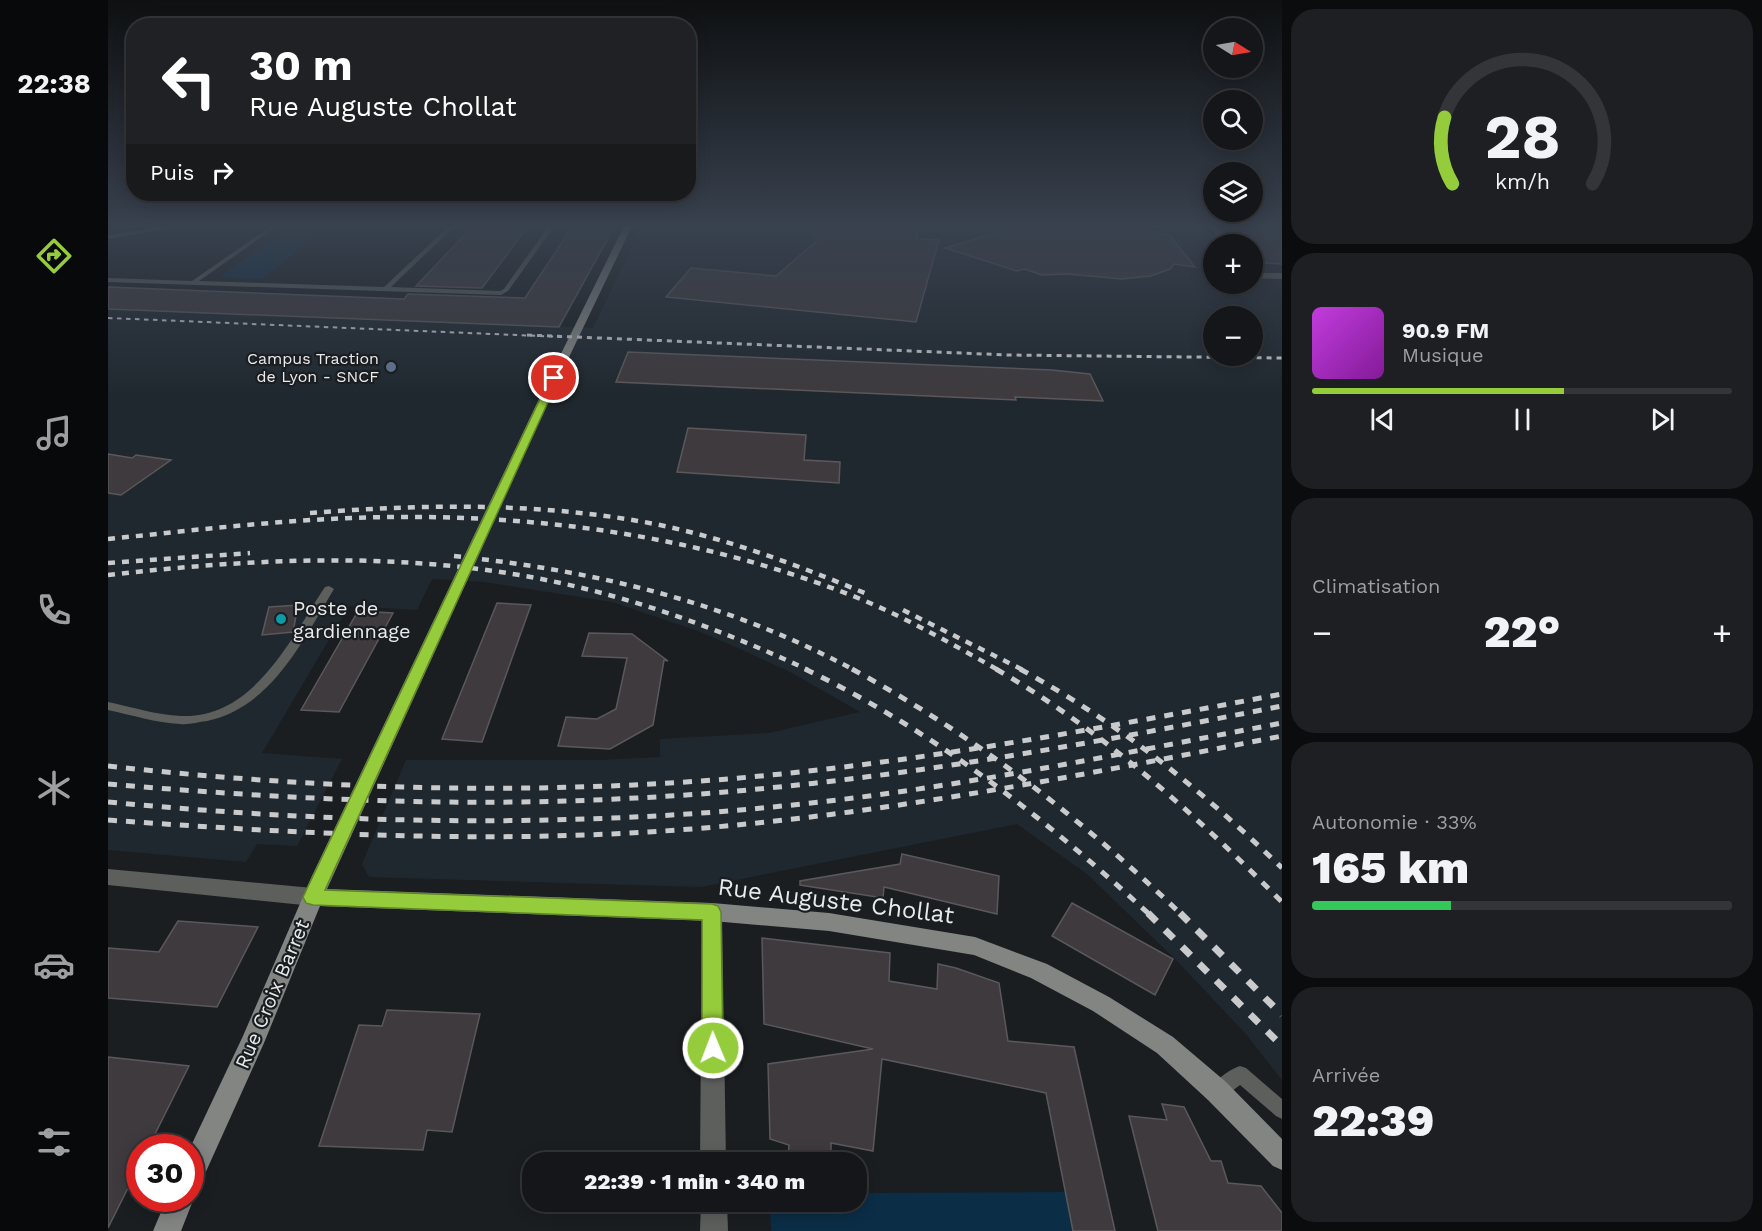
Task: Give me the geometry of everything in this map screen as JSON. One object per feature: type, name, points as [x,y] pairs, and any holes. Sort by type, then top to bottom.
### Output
[{"type":"street","name":"Rue Croix Barret","points":[[204,1148],[252,1043],[313,897],[601,281]]},
{"type":"street","points":[[108,877],[313,897]]},
{"type":"street","name":"Rue Auguste Chollat","points":[[313,897],[712,912],[829,922],[975,946],[1039,971],[1101,1004],[1165,1045],[1217,1091],[1282,1157]]},
{"type":"street","points":[[712,912],[713,1152]]},
{"type":"street","points":[[167,1231],[175,1212]]},
{"type":"street","points":[[714,1212],[714,1231]]},
{"type":"lane","points":[[170,281],[501,293],[512,281]]},
{"type":"lane","points":[[386,289],[394,281]]},
{"type":"lane","points":[[108,706],[189,720],[215,715],[238,706],[258,692],[275,672],[329,589]]},
{"type":"lane","points":[[1217,1091],[1240,1074],[1282,1110]]},
{"type":"shaded area","points":[[615,281],[1203,281],[1203,294],[1263,294],[1263,281],[1282,281],[1282,1080],[1246,1034],[1176,960],[1087,874],[1017,824],[701,887],[369,877],[362,864],[406,760],[601,760],[660,757],[660,739],[769,733],[860,712],[792,673],[738,648],[698,631],[612,602],[484,582],[432,579],[417,610],[349,606],[262,753],[342,759],[297,846],[257,844],[246,862],[108,850],[108,309],[593,328]]},
{"type":"shaded area","points":[[1066,1192],[1073,1231],[771,1231],[770,1212],[867,1212],[867,1193]]},
{"type":"building","points":[[420,281],[487,281],[482,288],[416,286]]},
{"type":"building","points":[[536,281],[584,281],[559,327],[108,309],[108,287],[404,299],[408,294],[525,298]]},
{"type":"building","points":[[679,281],[927,281],[916,322],[666,297]]},
{"type":"building","points":[[628,352],[1052,370],[1090,374],[1103,401],[1015,397],[1016,400],[616,382]]},
{"type":"building","points":[[688,428],[806,435],[804,460],[840,462],[839,483],[677,472]]},
{"type":"building","points":[[108,454],[171,460],[121,495],[108,493]]},
{"type":"building","points":[[497,603],[531,605],[482,742],[442,739]]},
{"type":"building","name":"Poste de gardiennage","points":[[298,605],[293,632],[262,635],[269,607]]},
{"type":"building","points":[[358,611],[393,613],[339,712],[301,710]]},
{"type":"building","points":[[589,633],[632,634],[668,661],[664,660],[653,725],[610,749],[558,746],[566,717],[597,719],[616,709],[627,658],[582,656]]},
{"type":"building","points":[[902,854],[999,876],[997,914],[884,887],[883,898],[800,885],[800,881],[900,864]]},
{"type":"building","points":[[1072,903],[1173,959],[1155,995],[1052,936]]},
{"type":"building","points":[[178,921],[258,927],[217,1007],[108,998],[108,948],[159,952]]},
{"type":"building","points":[[762,938],[890,953],[889,981],[937,989],[938,964],[999,983],[1008,1041],[1074,1047],[1115,1231],[1073,1231],[1046,1093],[882,1059],[873,1151],[831,1143],[831,1152],[788,1152],[789,1145],[770,1139],[768,1064],[873,1049],[764,1024]]},
{"type":"building","points":[[387,1010],[480,1014],[452,1132],[427,1130],[423,1150],[319,1146],[359,1025],[382,1026]]},
{"type":"building","points":[[108,1057],[189,1066],[155,1134],[126,1134],[126,1192],[108,1228]]},
{"type":"building","points":[[1162,1104],[1184,1107],[1211,1161],[1221,1161],[1228,1183],[1261,1186],[1282,1213],[1282,1231],[1158,1231],[1129,1116],[1167,1120]]},
{"type":"railway","points":[[108,318],[564,337]]},
{"type":"railway","points":[[527,335],[1008,355],[1282,358]]},
{"type":"railway","points":[[310,513],[398,508],[485,507],[573,512],[616,518],[687,531],[739,546],[867,594]]},
{"type":"railway","points":[[108,539],[255,524],[403,517],[521,521],[579,527],[695,548],[808,579],[898,616],[998,670]]},
{"type":"railway","points":[[108,563],[250,553]]},
{"type":"railway","points":[[454,556],[559,571],[660,593],[758,626],[852,669]]},
{"type":"railway","points":[[108,575],[297,561],[422,563],[485,570],[547,580],[635,602],[710,628],[808,670]]},
{"type":"railway","points":[[903,610],[1023,670]]},
{"type":"railway","points":[[805,669],[853,693],[948,753]]},
{"type":"railway","points":[[852,669],[941,722],[980,748]]},
{"type":"railway","points":[[996,669],[1088,730]]},
{"type":"railway","points":[[1020,669],[1112,725]]},
{"type":"railway","points":[[1112,725],[1282,694]]},
{"type":"railway","points":[[1127,736],[1282,706]]},
{"type":"railway","points":[[1144,749],[1282,723]]},
{"type":"railway","points":[[1088,730],[1112,725]]},
{"type":"railway","points":[[1112,725],[1127,736]]},
{"type":"railway","points":[[980,748],[1088,730]]},
{"type":"railway","points":[[1088,730],[1102,740]]},
{"type":"railway","points":[[1102,740],[1127,736]]},
{"type":"railway","points":[[1127,736],[1144,749]]},
{"type":"railway","points":[[1158,760],[1282,736]]},
{"type":"railway","points":[[994,759],[1102,740]]},
{"type":"railway","points":[[1102,740],[1119,754]]},
{"type":"railway","points":[[948,753],[980,748]]},
{"type":"railway","points":[[980,748],[994,759]]},
{"type":"railway","points":[[1119,754],[1144,749]]},
{"type":"railway","points":[[1144,749],[1158,760]]},
{"type":"railway","points":[[108,766],[182,774],[330,784],[552,788],[774,775],[948,753]]},
{"type":"railway","points":[[948,753],[964,764]]},
{"type":"railway","points":[[1014,773],[1119,754]]},
{"type":"railway","points":[[1119,754],[1132,764]]},
{"type":"railway","points":[[964,764],[994,759]]},
{"type":"railway","points":[[994,759],[1014,773]]},
{"type":"railway","points":[[1132,764],[1158,760]]},
{"type":"railway","points":[[1158,760],[1220,811],[1282,868]]},
{"type":"railway","points":[[108,784],[306,798],[438,802],[570,801],[718,793],[964,764]]},
{"type":"railway","points":[[964,764],[984,778]]},
{"type":"railway","points":[[1029,784],[1132,764]]},
{"type":"railway","points":[[1132,764],[1216,837],[1282,902]]},
{"type":"railway","points":[[984,778],[1014,773]]},
{"type":"railway","points":[[1014,773],[1029,784]]},
{"type":"railway","points":[[108,802],[368,819],[542,820],[715,812],[802,804],[984,778]]},
{"type":"railway","points":[[984,778],[999,789]]},
{"type":"railway","points":[[999,789],[1029,784]]},
{"type":"railway","points":[[1029,784],[1105,845],[1182,915]]},
{"type":"railway","points":[[108,820],[378,835],[513,837],[580,835],[728,826],[887,807],[999,789]]},
{"type":"railway","points":[[999,789],[1070,844],[1150,915]]},
{"type":"railway","points":[[1148,913],[1282,1046]]},
{"type":"railway","points":[[1182,915],[1282,1015]]},
{"type":"place","name":"Campus Traction de Lyon - SNCF","points":[[391,367]]},
{"type":"place","name":"Poste de gardiennage","points":[[281,619]]},
{"type":"route","points":[[554,378],[313,897],[712,912],[713,1048]]}]
